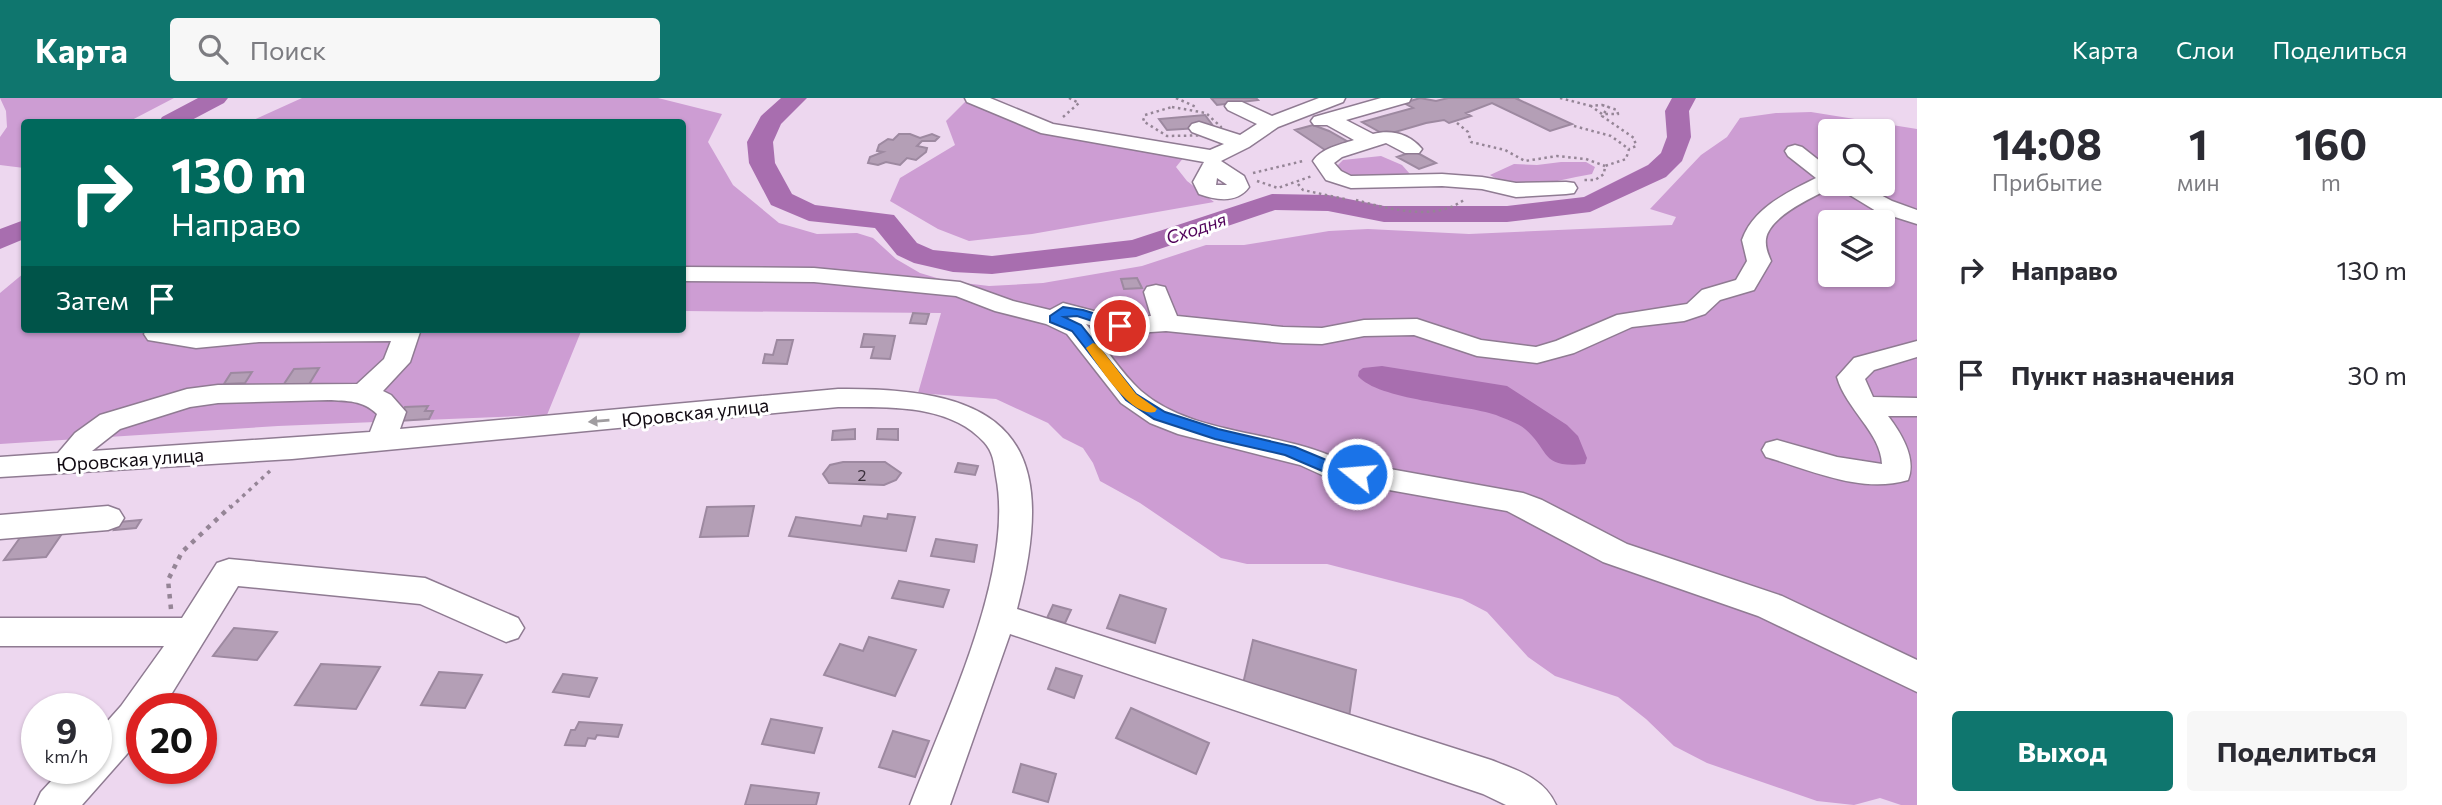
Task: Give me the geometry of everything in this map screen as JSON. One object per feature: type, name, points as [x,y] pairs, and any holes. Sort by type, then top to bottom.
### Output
[{"type":"street","points":[[974,98],[1048,129],[1212,161],[1242,143],[1333,108],[1402,98]]},
{"type":"street","points":[[1235,106],[1281,126]]},
{"type":"street","points":[[1333,108],[1371,141]]},
{"type":"street","points":[[1198,118],[1242,143]]},
{"type":"street","points":[[1412,149],[1388,136],[1371,141],[1328,163],[1350,183],[1442,180],[1516,190],[1565,191]]},
{"type":"street","points":[[1795,151],[1818,170]]},
{"type":"street","points":[[1055,319],[1063,311],[1120,326],[1166,323],[1283,335],[1322,336],[1364,328],[1416,327],[1477,348],[1537,355],[1565,347],[1626,320],[1696,309],[1711,295],[1745,285],[1759,261],[1753,242],[1757,228],[1784,204],[1818,186]]},
{"type":"street","points":[[1870,196],[1884,206],[1917,217]]},
{"type":"street","points":[[686,274],[814,275],[914,283],[960,289],[1004,306],[1055,319],[1076,328],[1131,397],[1160,416],[1228,438],[1290,451],[1333,469],[1511,500],[1531,508],[1615,554],[1770,606],[1917,677]]},
{"type":"street","points":[[1156,292],[1166,323]]},
{"type":"street","points":[[157,334],[178,341],[193,341],[245,334],[286,333]]},
{"type":"street","points":[[364,393],[396,362],[406,333]]},
{"type":"street","points":[[1777,450],[1862,472],[1884,475],[1896,473],[1898,464],[1895,446],[1853,390],[1851,377],[1864,364],[1917,349]]},
{"type":"street","points":[[67,463],[98,429],[129,414],[162,404],[218,394],[328,391],[364,393],[389,407],[392,412],[382,440]]},
{"type":"street","name":"Юровская улица","points":[[0,467],[292,449],[838,398],[881,397],[940,406],[979,423],[1002,446],[1008,458],[1015,492],[1017,519],[1010,568],[997,616],[930,805]]},
{"type":"street","points":[[1864,406],[1917,407]]},
{"type":"street","points":[[0,527],[108,518]]},
{"type":"street","points":[[112,742],[145,701],[183,632],[229,572],[425,591],[506,628]]},
{"type":"street","points":[[997,616],[1491,778],[1515,788],[1536,805]]},
{"type":"street","points":[[0,632],[183,632]]},
{"type":"street","points":[[55,805],[75,784]]},
{"type":"path","points":[[1048,129],[1060,124],[1063,114],[1079,103],[1069,98]]},
{"type":"path","points":[[1172,107],[1178,101],[1175,98]]},
{"type":"path","points":[[1175,98],[1198,118]]},
{"type":"path","points":[[1560,98],[1591,106],[1609,106],[1617,110],[1618,114],[1602,114]]},
{"type":"path","points":[[1591,106],[1634,138],[1636,146],[1629,149]]},
{"type":"path","points":[[1602,114],[1609,106]]},
{"type":"path","points":[[1457,124],[1468,132],[1471,142],[1505,150],[1525,160],[1535,161],[1557,156],[1586,159],[1605,166],[1626,159],[1629,149]]},
{"type":"path","points":[[1574,126],[1611,134],[1622,139],[1629,149]]},
{"type":"path","points":[[1250,174],[1328,163]]},
{"type":"path","points":[[1255,180],[1270,188],[1298,184],[1328,163]]},
{"type":"path","points":[[1565,191],[1577,180],[1595,180],[1604,174],[1605,166]]},
{"type":"path","points":[[1298,184],[1303,190],[1323,195],[1410,211],[1456,208],[1464,200],[1486,196],[1505,187]]},
{"type":"path","points":[[183,632],[169,580],[182,552],[292,449]]},
{"type":"shaded area","points":[[0,98],[174,98],[134,119],[21,119],[21,168],[0,165],[0,137],[7,127],[6,111]]},
{"type":"shaded area","points":[[302,98],[658,98],[722,114],[708,142],[733,185],[779,223],[817,234],[857,233],[873,238],[896,259],[920,273],[947,281],[989,286],[1043,283],[1142,266],[1206,245],[1244,245],[1329,231],[1368,229],[1469,234],[1672,225],[1676,217],[1650,209],[1701,155],[1727,137],[1740,118],[1776,113],[1811,112],[1855,119],[1818,119],[1818,196],[1895,196],[1895,125],[1917,129],[1917,805],[1901,805],[1880,798],[1854,805],[1817,801],[1707,763],[1674,746],[1618,697],[1555,676],[1528,657],[1487,612],[1462,599],[1327,564],[1247,564],[1221,558],[1140,503],[1100,481],[1083,448],[1063,438],[1048,423],[996,399],[918,393],[941,313],[686,311],[686,119],[256,119]]},
{"type":"shaded area","points":[[965,102],[1037,132],[1184,157],[1176,167],[1187,181],[1214,202],[1032,234],[969,241],[938,229],[890,201],[900,178],[955,145],[946,121]]},
{"type":"shaded area","points":[[1381,156],[1402,165],[1410,174],[1361,178],[1335,168],[1343,160]]},
{"type":"shaded area","points":[[1586,162],[1595,167],[1592,174],[1528,185],[1502,181],[1490,175],[1514,164]]},
{"type":"shaded area","points":[[21,276],[21,333],[580,333],[547,415],[278,426],[0,444],[0,293]]},
{"type":"shaded area","points":[[1382,366],[1507,386],[1567,425],[1578,436],[1587,458],[1585,464],[1560,464],[1553,461],[1525,429],[1496,415],[1384,391],[1358,376],[1363,368]]},
{"type":"building","points":[[1211,98],[1256,98],[1258,100],[1217,105]]},
{"type":"building","points":[[1420,98],[1436,101],[1448,98],[1519,98],[1517,99],[1572,124],[1550,131],[1492,103],[1466,113],[1471,116],[1449,123],[1444,120],[1426,123],[1385,135],[1362,122],[1413,108],[1404,103]]},
{"type":"building","points":[[1205,115],[1214,127],[1167,130],[1159,119]]},
{"type":"building","points":[[1313,125],[1352,144],[1328,152],[1295,130]]},
{"type":"building","points":[[899,134],[920,138],[932,134],[939,137],[935,141],[922,141],[917,146],[927,148],[916,160],[907,158],[900,165],[886,162],[878,165],[868,163],[870,157],[883,152],[877,151],[879,145],[888,139],[893,140]]},
{"type":"building","points":[[1414,151],[1436,163],[1419,169],[1397,157]]},
{"type":"building","points":[[1137,278],[1142,288],[1124,289],[1121,279]]},
{"type":"building","points":[[913,313],[929,314],[926,324],[910,323]]},
{"type":"building","points":[[864,334],[895,336],[890,359],[871,358],[874,347],[861,347]]},
{"type":"building","points":[[777,340],[793,340],[787,364],[763,363],[765,354],[773,355]]},
{"type":"building","points":[[319,368],[308,386],[282,387],[294,369]]},
{"type":"building","points":[[252,372],[245,383],[224,384],[231,373]]},
{"type":"building","points":[[428,406],[425,411],[433,411],[429,419],[399,421],[405,407]]},
{"type":"building","points":[[855,429],[855,439],[832,440],[833,431]]},
{"type":"building","points":[[878,429],[898,429],[898,440],[877,439]]},
{"type":"building","points":[[843,462],[885,462],[901,473],[896,480],[884,485],[829,483],[823,474],[830,465]]},
{"type":"building","points":[[958,463],[978,466],[975,475],[955,472]]},
{"type":"building","points":[[754,506],[748,536],[700,537],[707,507]]},
{"type":"building","points":[[888,514],[915,517],[906,551],[789,536],[796,517],[861,526],[864,516],[887,519]]},
{"type":"building","points":[[141,520],[136,528],[114,530],[119,522]]},
{"type":"building","points":[[68,525],[46,557],[4,560],[27,528]]},
{"type":"building","points":[[936,539],[977,545],[974,562],[931,556]]},
{"type":"building","points":[[899,581],[949,590],[943,607],[892,598]]},
{"type":"building","points":[[1120,595],[1166,609],[1155,643],[1107,628]]},
{"type":"building","points":[[1053,605],[1071,610],[1065,623],[1047,618]]},
{"type":"building","points":[[234,628],[277,632],[257,660],[213,656]]},
{"type":"building","points":[[869,637],[916,650],[895,696],[824,675],[840,644],[863,651]]},
{"type":"building","points":[[1253,640],[1356,670],[1349,717],[1243,684]]},
{"type":"building","points":[[321,664],[380,667],[356,709],[295,705]]},
{"type":"building","points":[[1056,668],[1082,676],[1074,698],[1048,689]]},
{"type":"building","points":[[439,672],[482,675],[465,708],[421,705]]},
{"type":"building","points":[[563,674],[597,678],[589,697],[553,692]]},
{"type":"building","points":[[1131,708],[1209,743],[1196,774],[1116,738]]},
{"type":"building","points":[[771,719],[822,728],[814,753],[762,744]]},
{"type":"building","points":[[579,722],[622,725],[618,737],[597,735],[595,739],[588,738],[585,746],[565,745],[571,730],[575,730]]},
{"type":"building","points":[[893,731],[929,741],[915,777],[879,767]]},
{"type":"building","points":[[1021,764],[1056,774],[1048,802],[1013,792]]},
{"type":"building","points":[[751,785],[819,793],[816,805],[745,805]]},
{"type":"waterway","name":"Сходня","points":[[177,119],[216,98]]},
{"type":"waterway","name":"Сходня","points":[[795,98],[770,121],[760,142],[762,163],[781,199],[809,213],[884,221],[907,249],[924,257],[953,263],[992,265],[1136,248],[1272,202],[1328,203],[1384,214],[1507,214],[1590,204],[1657,171],[1673,156],[1679,137],[1677,111],[1684,98]]},
{"type":"waterway","name":"Сходня","points":[[0,240],[21,230]]},
{"type":"slow traffic","points":[[1093,348],[1131,397],[1150,409]]},
{"type":"route","points":[[1120,326],[1063,311],[1055,319],[1076,328],[1131,397],[1160,416],[1188,427],[1290,451],[1333,469],[1357,474]]}]
